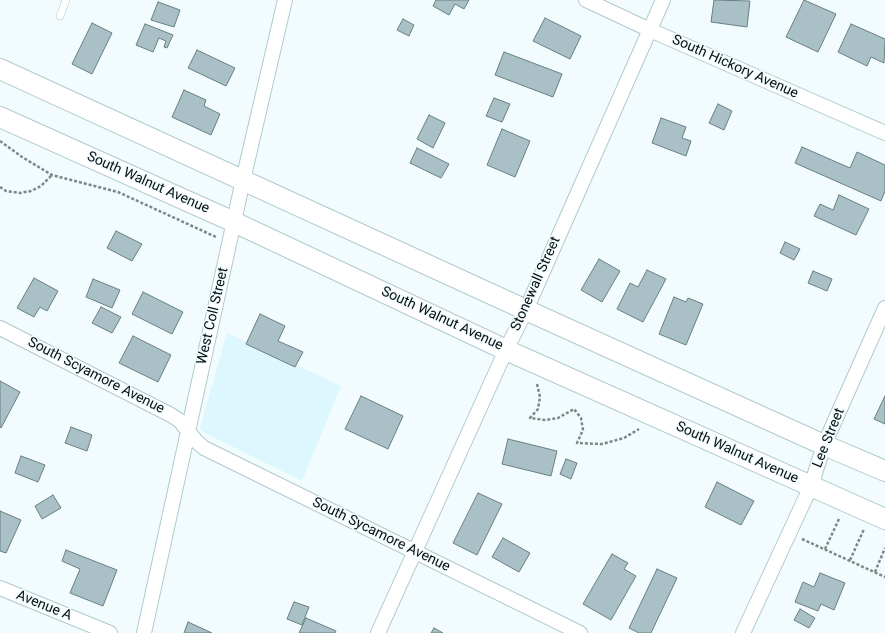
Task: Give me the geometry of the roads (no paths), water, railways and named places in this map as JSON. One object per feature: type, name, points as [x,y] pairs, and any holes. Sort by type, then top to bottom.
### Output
[{"type":"main road","points":[[0,69],[526,310],[824,445],[885,471]]},
{"type":"main road","name":"South Walnut Avenue","points":[[0,117],[234,222],[506,350],[885,519]]},
{"type":"street","name":"West Coll Street","points":[[144,633],[243,180],[285,0]]},
{"type":"street","name":"South Hickory Avenue","points":[[586,0],[650,30],[885,134]]},
{"type":"street","name":"Stonewall Street","points":[[378,633],[506,350],[526,310],[663,0]]},
{"type":"street","name":"Lee Street","points":[[744,633],[811,486],[824,445],[885,308]]},
{"type":"street","name":"South Scyamore Avenue","points":[[0,328],[172,415],[188,430]]},
{"type":"street","name":"South Sycamore Avenue","points":[[188,430],[196,441],[204,448],[580,633]]},
{"type":"street","name":"Avenue A","points":[[0,588],[110,633]]},
{"type":"lane","points":[[60,16],[66,0]]}]
